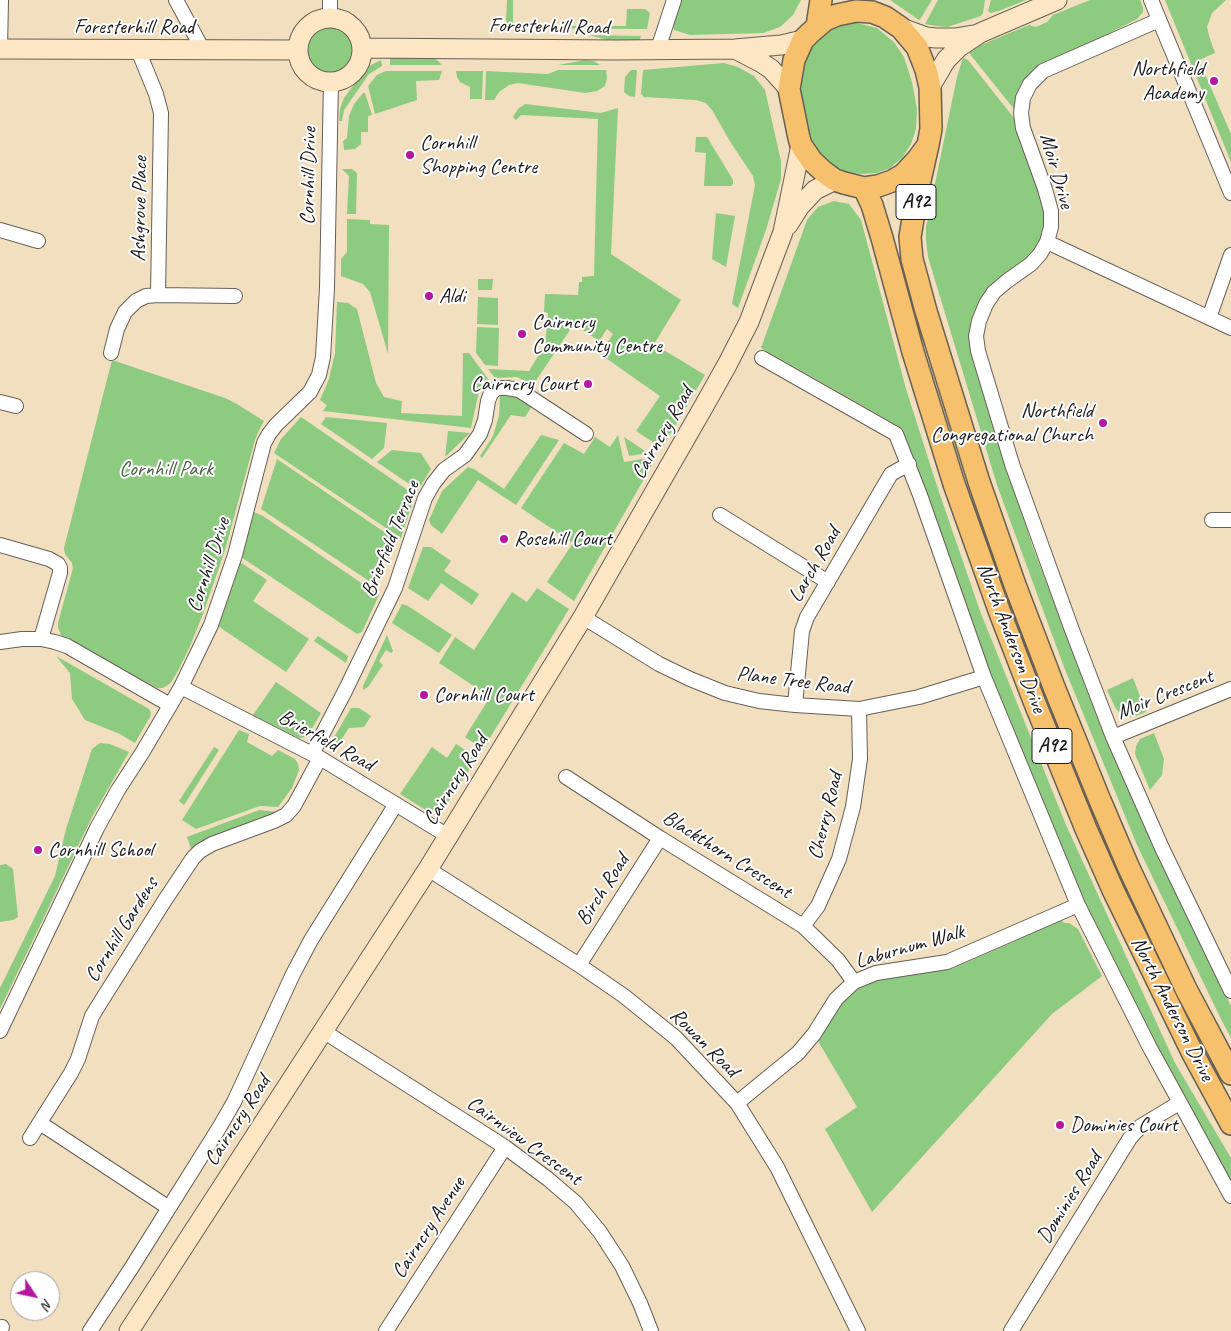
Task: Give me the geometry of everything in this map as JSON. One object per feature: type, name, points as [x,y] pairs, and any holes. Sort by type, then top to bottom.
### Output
[{"type":"main road","name":"A92","points":[[821,0],[810,33],[794,60],[789,90],[802,146],[812,161],[835,180],[864,188],[878,186],[904,174],[928,145],[931,129],[930,87],[917,47],[893,22],[864,0]]},
{"type":"main road","points":[[810,33],[825,20],[856,11],[872,12],[893,22]]},
{"type":"main road","name":"North Anderson Drive","points":[[928,145],[910,236],[912,259],[926,311],[977,476],[1015,585],[1099,798],[1186,989],[1231,1074]]},
{"type":"main road","name":"North Anderson Drive","points":[[864,188],[872,205],[913,352],[954,484],[1030,692],[1113,890],[1181,1030],[1231,1124]]},
{"type":"street","points":[[0,49],[1,0]]},
{"type":"street","points":[[176,0],[203,50]]},
{"type":"street","points":[[658,49],[674,0]]},
{"type":"street","points":[[930,87],[939,70],[953,51],[980,33],[1057,0]]},
{"type":"street","points":[[1150,0],[1231,193]]},
{"type":"street","points":[[330,9],[352,26],[359,36],[362,48],[361,58],[350,75],[341,80],[331,82],[318,80],[308,73],[301,63],[298,50],[300,38],[307,27],[330,9]]},
{"type":"street","name":"Moir Drive","points":[[1159,20],[1043,71],[1030,84],[1023,98],[1021,113],[1023,128],[1051,211],[1051,227],[1047,242],[1231,328]]},
{"type":"street","points":[[893,22],[926,37],[955,38],[980,33]]},
{"type":"street","name":"Foresterhill Road","points":[[362,48],[386,50],[735,49],[781,45],[810,33]]},
{"type":"street","name":"Foresterhill Road","points":[[0,49],[298,50]]},
{"type":"street","name":"Foresterhill Road","points":[[735,49],[762,62],[771,69],[789,90]]},
{"type":"street","name":"Ashgrove Place","points":[[138,50],[156,94],[161,113],[158,295]]},
{"type":"street","name":"Cornhill Drive","points":[[0,1031],[97,828],[181,687],[211,625],[235,555],[264,444],[276,425],[310,392],[319,375],[323,357],[326,288],[331,82]]},
{"type":"street","name":"Cairncry Road","points":[[129,1331],[428,869],[583,617],[736,349],[749,322],[783,232],[802,146]]},
{"type":"street","name":"Cairncry Road","points":[[783,232],[800,206],[815,190],[835,180]]},
{"type":"street","points":[[0,230],[38,241]]},
{"type":"street","points":[[1047,242],[1031,264],[1007,280],[994,292],[986,304],[979,321],[976,336],[978,351],[1012,464],[1113,737],[1162,848],[1231,990]]},
{"type":"street","points":[[1209,318],[1231,255]]},
{"type":"street","points":[[111,353],[117,329],[125,312],[136,301],[146,296],[235,296]]},
{"type":"street","name":"North Anderson Drive","points":[[762,358],[896,434],[909,464],[984,677],[1078,905],[1149,1046],[1231,1196]]},
{"type":"street","name":"Brierfield Terrace","points":[[316,756],[395,588],[425,498],[444,470],[465,455],[480,434],[491,393],[497,388],[518,390],[586,434]]},
{"type":"street","points":[[0,402],[16,406]]},
{"type":"street","name":"Larch Road","points":[[795,705],[802,631],[807,617],[891,474],[909,464]]},
{"type":"street","points":[[720,515],[828,582]]},
{"type":"street","points":[[1212,520],[1231,520]]},
{"type":"street","points":[[0,545],[49,559],[58,564],[60,568],[41,639]]},
{"type":"street","name":"Plane Tree Road","points":[[583,617],[659,664],[690,679],[725,693],[760,701],[859,709],[919,697],[984,677]]},
{"type":"street","points":[[0,642],[41,639],[67,646],[170,705]]},
{"type":"street","name":"Brierfield Road","points":[[181,687],[316,756],[448,836]]},
{"type":"street","name":"Moir Crescent","points":[[1113,737],[1231,690]]},
{"type":"street","name":"Cherry Road","points":[[803,926],[818,906],[839,860],[853,807],[860,759],[859,709]]},
{"type":"street","name":"Cornhill Gardens","points":[[30,1138],[61,1090],[78,1059],[92,1016],[193,858],[212,844],[286,815],[294,806],[316,756]]},
{"type":"street","name":"Blackthorn Crescent","points":[[566,777],[660,838],[803,926],[838,960],[854,982]]},
{"type":"street","name":"Cairncry Road","points":[[90,1331],[132,1268],[234,1102],[293,974],[311,940],[396,804]]},
{"type":"street","name":"Birch Road","points":[[579,965],[660,838]]},
{"type":"street","name":"Rowan Road","points":[[428,869],[579,965],[624,996],[676,1038],[737,1103],[777,1167],[858,1331]]},
{"type":"street","name":"Laburnum Walk","points":[[737,1103],[798,1053],[814,1034],[836,999],[854,982],[876,973],[948,962],[1078,905]]},
{"type":"street","name":"Cairnview Crescent","points":[[323,1031],[505,1148],[548,1179],[576,1203],[600,1232],[622,1266],[651,1331]]},
{"type":"street","name":"Dominies Road","points":[[1011,1331],[1130,1138],[1140,1126],[1179,1103]]},
{"type":"street","points":[[40,1123],[168,1208]]},
{"type":"street","name":"Cairncry Avenue","points":[[386,1331],[505,1148]]},
{"type":"green space","points":[[507,0],[513,0],[513,26],[626,26],[627,9],[645,9],[650,13],[647,29],[512,28],[506,22]]},
{"type":"green space","points":[[682,0],[801,0],[793,15],[780,27],[763,33],[690,35],[674,30],[673,22]]},
{"type":"green space","points":[[890,0],[932,0],[919,20]]},
{"type":"green space","points":[[938,0],[985,0],[981,16],[947,27],[925,24]]},
{"type":"green space","points":[[991,0],[1026,0],[990,13],[988,11]]},
{"type":"green space","points":[[1090,0],[1140,0],[1143,12],[1137,19],[1039,66],[1020,87],[1014,109],[969,53],[976,47],[1029,25],[1036,27],[1047,22],[1053,15]]},
{"type":"green space","points":[[1165,0],[1226,0],[1212,13],[1207,27],[1215,53],[1199,60],[1231,134],[1231,162]]},
{"type":"green space","points":[[857,23],[877,28],[894,42],[904,57],[912,82],[917,109],[916,129],[911,144],[902,158],[890,168],[877,173],[861,174],[846,172],[831,164],[817,152],[806,128],[799,95],[798,73],[816,36],[836,24]]},
{"type":"green space","points":[[330,26],[339,28],[347,33],[352,41],[354,50],[352,59],[347,67],[339,72],[330,74],[321,72],[313,67],[308,59],[306,50],[308,41],[313,33],[321,28]]},
{"type":"green space","points":[[589,35],[641,36],[639,41],[607,40]]},
{"type":"green space","points":[[390,58],[435,58],[442,65],[390,65]]},
{"type":"green space","points":[[963,58],[968,60],[1014,118],[1019,137],[1042,192],[1045,212],[1044,232],[1036,247],[1026,259],[1003,275],[989,288],[980,301],[973,315],[969,331],[971,352],[1033,548],[1107,739],[1156,851],[1231,1006],[1231,1038],[1137,845],[1064,667],[997,485],[928,257],[926,227],[957,77]]},
{"type":"green space","points":[[381,60],[382,66],[369,74],[344,110],[342,121],[339,121],[340,109],[344,98],[367,67]]},
{"type":"green space","points":[[585,60],[594,61],[600,65],[558,65]]},
{"type":"green space","points":[[724,63],[738,67],[754,76],[765,90],[781,161],[781,179],[766,230],[738,308],[732,304],[755,185],[753,176],[706,103],[696,100],[644,97],[641,94],[643,70]]},
{"type":"green space","points":[[558,70],[606,70],[605,86],[597,91],[585,93],[518,83],[509,85],[499,92],[494,100],[485,100],[486,71],[548,74]]},
{"type":"green space","points":[[631,70],[637,70],[635,97],[629,96],[624,92],[625,77]]},
{"type":"green space","points":[[386,71],[442,71],[439,80],[416,81],[417,100],[375,114],[368,86],[377,75]]},
{"type":"green space","points":[[456,71],[483,71],[482,99],[470,99],[470,87],[460,82]]},
{"type":"green space","points":[[365,93],[372,115],[368,116],[368,132],[361,132],[361,144],[355,149],[344,150],[343,141],[347,138],[349,116],[354,104]]},
{"type":"green space","points":[[525,104],[601,113],[618,108],[611,254],[681,300],[654,344],[705,375],[662,448],[636,431],[660,396],[600,354],[613,334],[607,329],[599,341],[574,324],[533,385],[517,377],[495,378],[488,369],[529,371],[545,345],[548,313],[544,312],[545,294],[578,295],[579,282],[582,282],[582,277],[594,276],[598,119],[521,115],[516,120],[513,117],[518,109]]},
{"type":"green space","points":[[696,137],[707,137],[733,180],[731,186],[704,186],[706,153],[695,152]]},
{"type":"green space","points":[[342,169],[352,169],[357,173],[356,214],[347,214],[349,176]]},
{"type":"green space","points":[[834,201],[849,204],[861,220],[906,389],[938,489],[980,611],[1066,825],[1175,1063],[1231,1158],[1231,1185],[1161,1059],[1084,905],[977,645],[902,428],[761,348],[807,220],[818,207]]},
{"type":"green space","points":[[716,213],[735,216],[726,267],[712,259]]},
{"type":"green space","points":[[347,219],[370,220],[370,224],[389,225],[388,354],[370,292],[363,284],[341,276],[341,259],[347,252]]},
{"type":"green space","points":[[478,279],[493,279],[492,290],[478,290]]},
{"type":"green space","points":[[478,297],[498,298],[498,325],[477,324]]},
{"type":"green space","points":[[337,302],[348,303],[357,309],[376,383],[384,397],[402,401],[401,413],[462,416],[463,353],[469,353],[489,380],[480,387],[471,428],[323,411],[327,405],[320,400],[329,379],[335,353]]},
{"type":"green space","points":[[477,327],[499,328],[498,366],[485,365],[476,353]]},
{"type":"green space","name":"Cornhill Park","points":[[112,360],[225,398],[264,421],[255,440],[225,550],[203,614],[179,669],[172,681],[163,688],[153,686],[88,650],[62,638],[58,627],[73,568],[72,563],[65,554],[64,548]]},
{"type":"green space","points":[[508,394],[532,406],[525,417],[511,415],[482,458],[480,456],[493,436],[499,416],[500,396]]},
{"type":"green space","points":[[301,417],[415,495],[401,538],[274,453],[281,439]]},
{"type":"green space","points":[[326,417],[387,423],[384,448],[372,459],[321,424]]},
{"type":"green space","points":[[448,431],[470,433],[445,457]]},
{"type":"green space","points":[[541,435],[559,440],[516,505],[478,480],[442,534],[431,525],[429,520],[442,491],[468,467],[504,489]]},
{"type":"green space","points":[[618,435],[624,462],[656,458],[574,601],[547,582],[573,543],[521,508],[564,443],[584,454],[595,437],[610,447]]},
{"type":"green space","points":[[624,437],[648,453],[629,456]]},
{"type":"green space","points":[[392,450],[421,453],[431,469],[418,490],[377,462]]},
{"type":"green space","points":[[277,459],[393,538],[375,585],[261,509]]},
{"type":"green space","points":[[254,512],[263,516],[379,595],[362,632],[357,634],[241,557]]},
{"type":"green space","points":[[423,547],[431,547],[451,561],[444,571],[479,594],[472,605],[441,583],[428,601],[408,588]]},
{"type":"green space","points":[[240,562],[267,580],[253,601],[309,639],[286,672],[218,626]]},
{"type":"green space","points":[[537,588],[569,609],[483,749],[465,737],[490,697],[439,663],[455,637],[474,650],[512,592],[527,602]]},
{"type":"green space","points":[[402,604],[452,635],[439,653],[392,623]]},
{"type":"green space","points":[[387,635],[393,651],[391,653],[386,650],[379,661],[383,665],[368,687],[363,690],[363,686]]},
{"type":"green space","points":[[318,636],[348,656],[346,663],[314,641]]},
{"type":"green space","points":[[56,656],[149,709],[150,717],[135,743],[120,734],[85,720],[72,699],[70,673]]},
{"type":"green space","points":[[1133,678],[1146,712],[1133,717],[1123,716],[1116,709],[1107,690]]},
{"type":"green space","points":[[276,682],[321,713],[307,737],[299,738],[253,715]]},
{"type":"green space","points":[[351,708],[359,708],[371,716],[364,727],[349,728],[334,751],[333,739]]},
{"type":"green space","points":[[239,730],[249,734],[247,742],[272,756],[278,750],[295,759],[299,770],[292,788],[278,807],[260,806],[196,829],[182,820]]},
{"type":"green space","points":[[1154,733],[1164,759],[1162,775],[1150,790],[1135,754],[1136,746],[1140,739]]},
{"type":"green space","points":[[100,743],[110,744],[129,752],[92,817],[0,1009],[0,988],[55,876],[66,829],[92,749]]},
{"type":"green space","points":[[456,744],[477,758],[443,810],[437,813],[429,812],[400,794],[432,747],[447,758]]},
{"type":"green space","points":[[214,747],[219,750],[184,805],[179,801]]},
{"type":"green space","points":[[259,810],[279,812],[197,844],[191,849],[187,837]]},
{"type":"green space","points":[[6,864],[13,869],[18,917],[13,920],[0,922],[0,865]]},
{"type":"green space","points":[[1061,919],[1064,923],[1069,923],[1078,929],[1102,976],[1052,1014],[872,1212],[825,1129],[857,1107],[818,1041],[839,1006],[858,989],[879,980],[951,969]]},
{"type":"place","name":"Northfield Academy","points":[[1214,81]]},
{"type":"place","name":"Cornhill Shopping Centre","points":[[410,155]]},
{"type":"place","name":"Aldi","points":[[429,296]]},
{"type":"place","name":"Cairncry Community Centre","points":[[522,334]]},
{"type":"place","name":"Cairncry Court","points":[[588,384]]},
{"type":"place","name":"Northfield Congregational Church","points":[[1103,423]]},
{"type":"place","name":"Rosehill Court","points":[[504,539]]},
{"type":"place","name":"Cornhill Court","points":[[424,695]]},
{"type":"place","name":"Cornhill School","points":[[38,850]]},
{"type":"place","name":"Dominies Court","points":[[1060,1125]]}]
